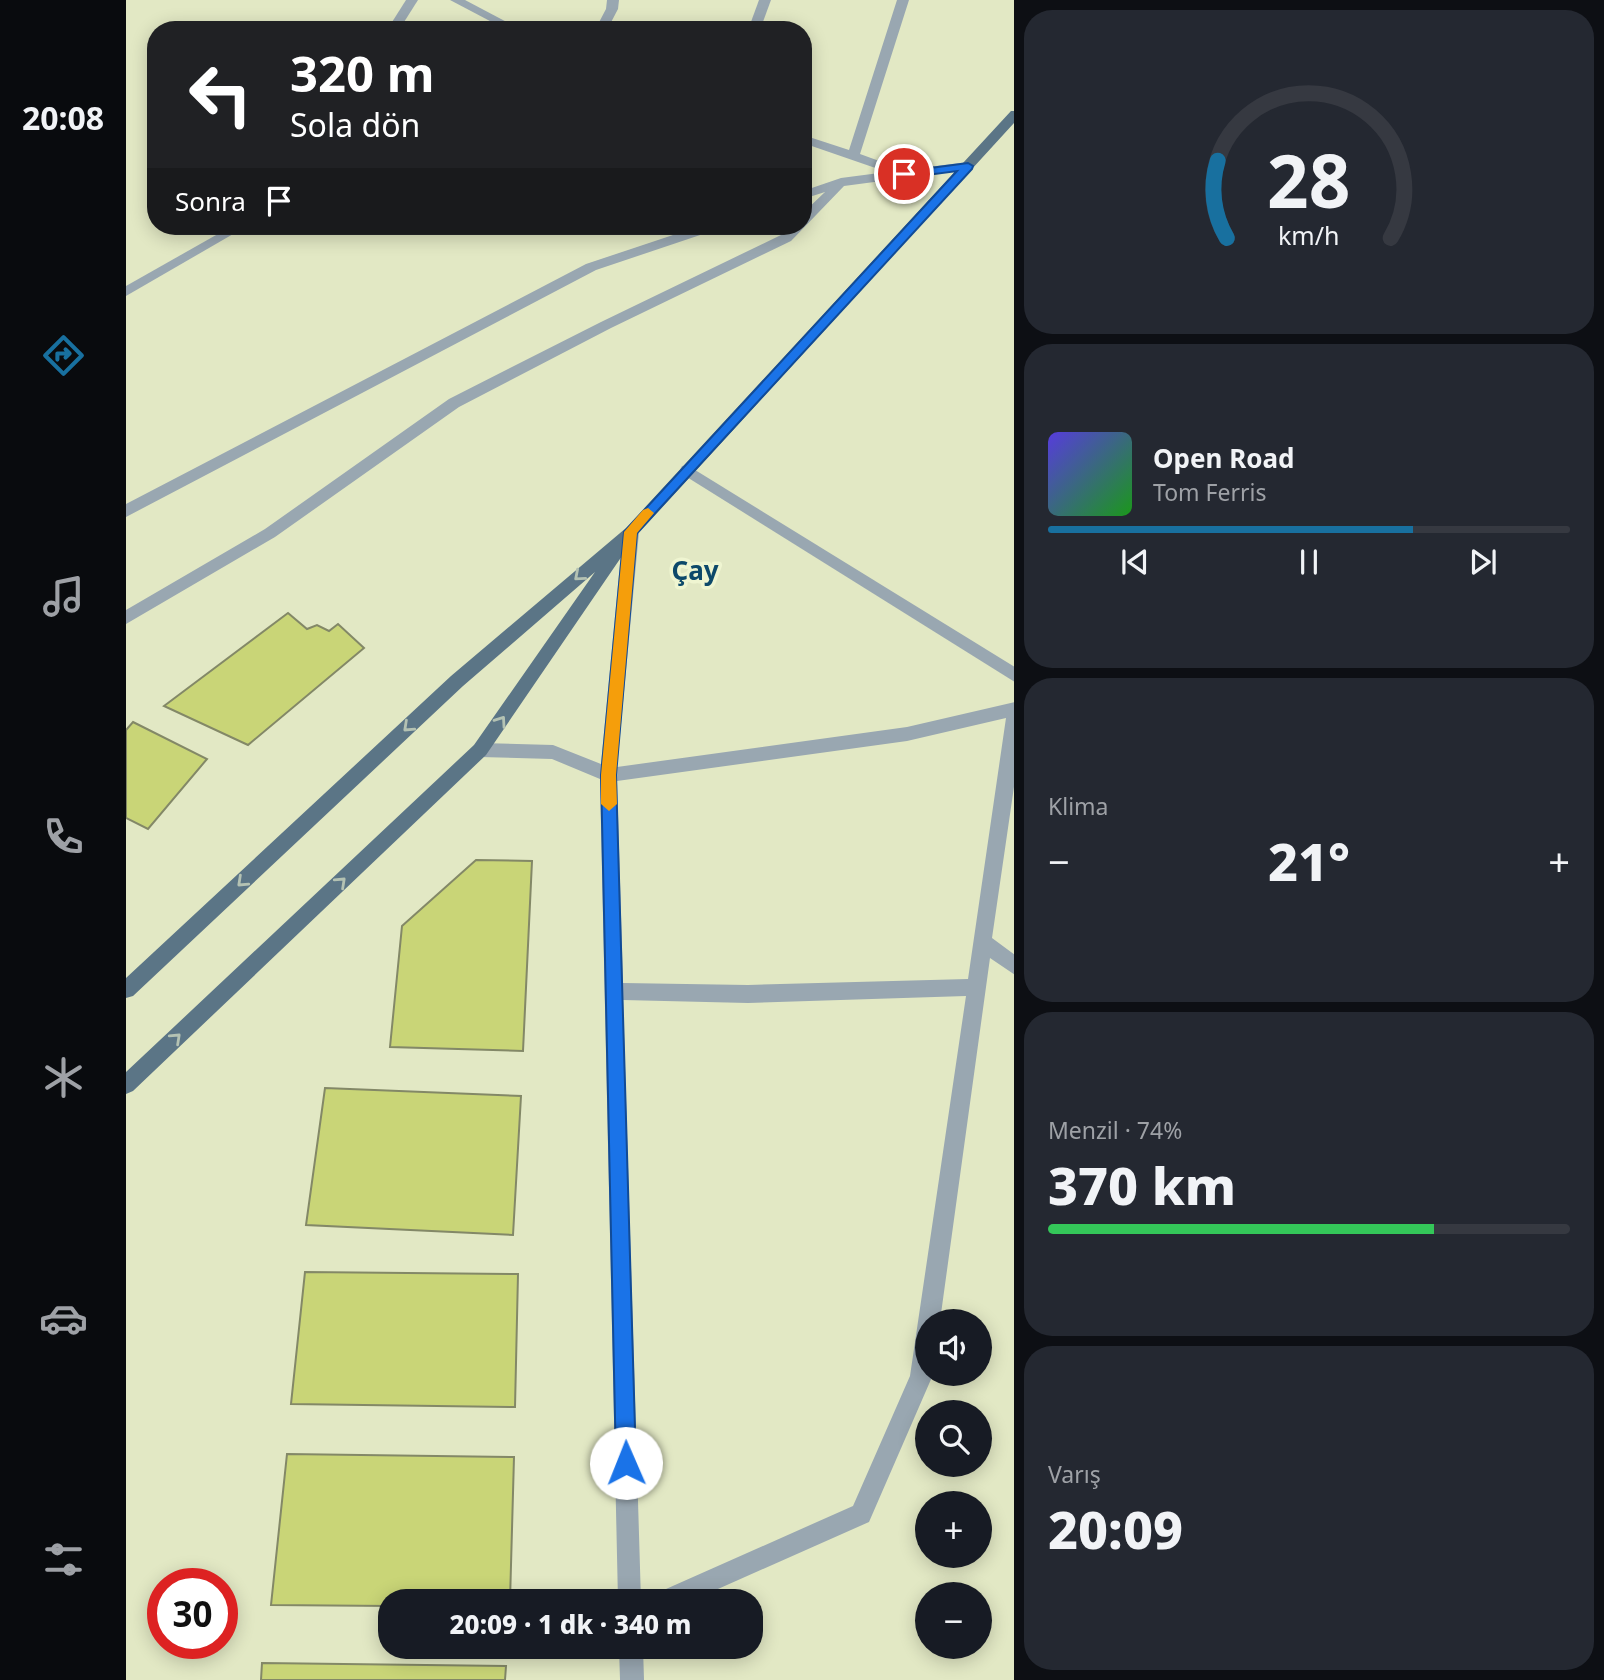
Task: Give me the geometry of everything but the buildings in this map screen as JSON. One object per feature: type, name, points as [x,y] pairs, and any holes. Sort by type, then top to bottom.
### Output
[{"type":"main road","points":[[126,990],[457,681],[631,532],[1014,114]]},
{"type":"main road","points":[[126,1085],[480,750],[631,532]]},
{"type":"street","points":[[399,21],[412,0]]},
{"type":"street","points":[[456,0],[498,21]]},
{"type":"street","points":[[606,21],[613,0]]},
{"type":"street","points":[[757,21],[765,0]]},
{"type":"street","points":[[853,156],[904,0]]},
{"type":"street","points":[[812,142],[904,174]]},
{"type":"street","points":[[812,192],[841,182],[968,166]]},
{"type":"street","points":[[812,212],[841,182]]},
{"type":"street","points":[[126,292],[225,235]]},
{"type":"street","points":[[126,511],[591,267],[686,235]]},
{"type":"street","points":[[126,618],[270,533],[454,403],[789,235]]},
{"type":"street","points":[[687,470],[1014,676]]},
{"type":"street","points":[[629,1589],[608,775],[631,532]]},
{"type":"street","points":[[480,750],[553,752],[608,775],[907,734],[1014,709]]},
{"type":"street","points":[[931,1309],[1014,715]]},
{"type":"street","points":[[982,941],[1014,967]]},
{"type":"street","points":[[614,991],[748,994],[976,988]]},
{"type":"street","points":[[692,1589],[861,1514],[916,1386]]},
{"type":"street","points":[[631,1659],[632,1680]]},
{"type":"slow traffic","points":[[609,804],[608,775],[631,532],[648,513]]},
{"type":"district","name":"Çay","points":[[695,571]]},
{"type":"route","points":[[626,1463],[608,775],[631,532],[968,166],[904,174]]}]
